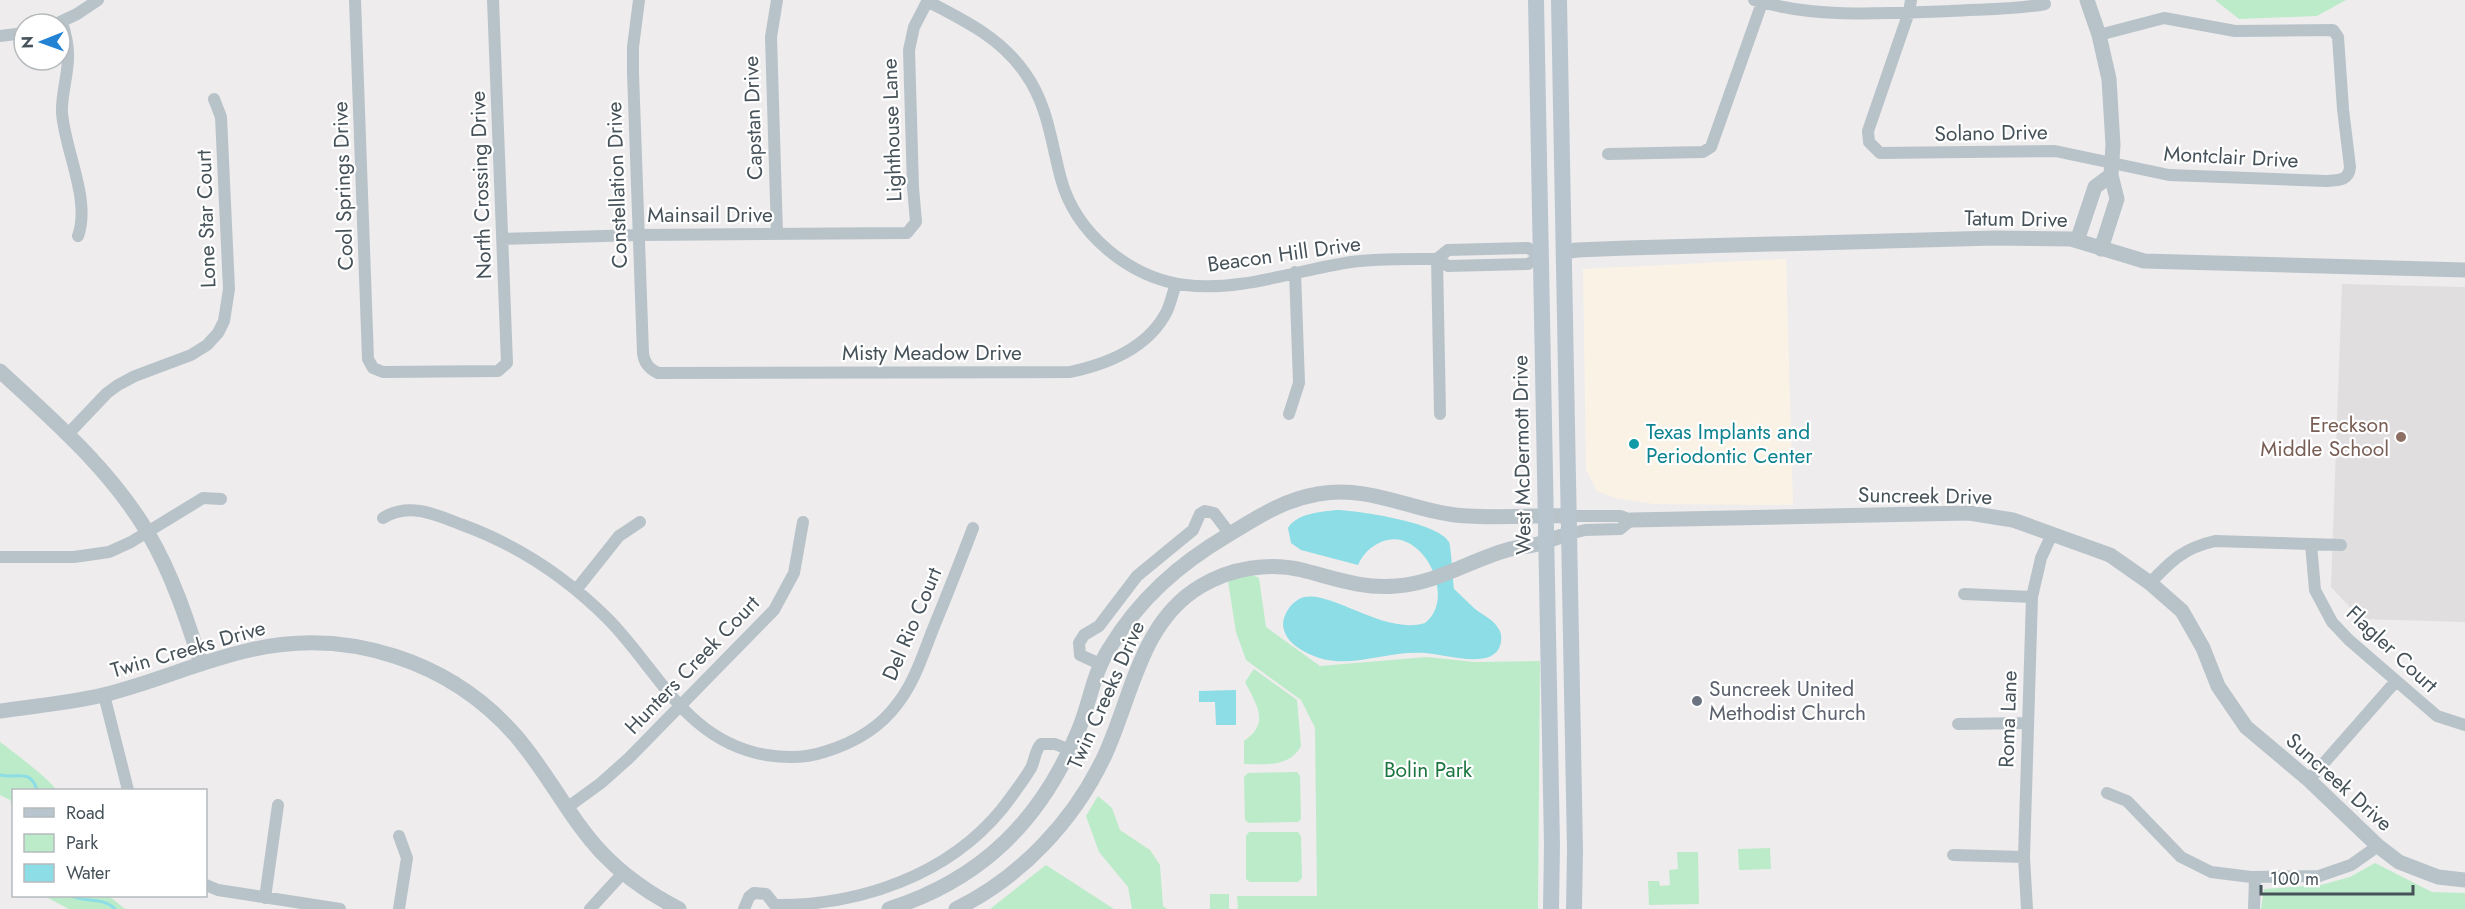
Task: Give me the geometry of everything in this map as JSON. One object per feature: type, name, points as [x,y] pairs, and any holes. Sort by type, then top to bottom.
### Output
[{"type":"main road","name":"West McDermott Drive","points":[[1536,0],[1551,909]]},
{"type":"main road","points":[[1559,0],[1574,909]]},
{"type":"main road","points":[[1541,256],[1564,252]]},
{"type":"street","points":[[72,15],[98,0]]},
{"type":"street","name":"Cool Springs Drive","points":[[355,0],[368,359],[373,368],[383,372],[494,372],[505,367]]},
{"type":"street","name":"North Crossing Drive","points":[[493,0],[508,359],[505,367]]},
{"type":"street","name":"Constellation Drive","points":[[639,0],[633,47],[643,353],[649,368]]},
{"type":"street","name":"Capstan Drive","points":[[777,0],[771,37],[777,234]]},
{"type":"street","name":"Beacon Hill Drive","points":[[928,0],[982,31],[1002,47],[1025,72],[1045,111],[1061,180],[1084,224],[1109,251],[1132,266],[1160,279],[1176,284],[1208,287],[1354,262],[1437,259],[1448,250],[1528,248],[1541,256]]},
{"type":"street","name":"Lighthouse Lane","points":[[915,226],[909,50],[914,27],[928,0]]},
{"type":"street","points":[[2087,0],[2100,35],[2109,79],[2113,145],[2111,169],[2117,199],[2101,249]]},
{"type":"street","points":[[1608,154],[1703,152],[1709,149],[1716,138],[1760,1],[1808,11],[1910,6],[2026,7],[2045,4]]},
{"type":"street","name":"Solano Drive","points":[[1910,6],[1868,131],[1871,147],[1886,153],[2055,151],[2111,169]]},
{"type":"street","name":"Montclair Drive","points":[[2100,35],[2164,18],[2235,31],[2333,30],[2338,37],[2350,167],[2348,176],[2343,180],[2326,181],[2205,177],[2111,169]]},
{"type":"street","points":[[65,72],[62,114],[81,204],[83,223],[78,236]]},
{"type":"street","name":"Lone Star Court","points":[[68,434],[107,393],[118,385],[135,376],[191,355],[207,345],[218,333],[224,321],[229,289],[221,117],[214,99]]},
{"type":"street","points":[[2077,241],[2095,187],[2111,169]]},
{"type":"street","name":"Mainsail Drive","points":[[502,239],[639,235],[903,234],[915,226]]},
{"type":"street","name":"Tatum Drive","points":[[1564,252],[1588,249],[1998,237],[2059,238],[2145,261],[2465,270]]},
{"type":"street","points":[[1437,259],[1440,414]]},
{"type":"street","points":[[1289,414],[1299,383],[1295,272]]},
{"type":"street","name":"Misty Meadow Drive","points":[[649,368],[658,373],[1070,372],[1097,367],[1137,345],[1155,329],[1167,311],[1176,284]]},
{"type":"street","points":[[0,371],[91,457],[119,491],[147,532],[174,586],[201,664]]},
{"type":"street","name":"Twin Creeks Drive","points":[[889,909],[912,902],[947,884],[1004,843],[1044,798],[1070,750],[1100,664],[1131,615],[1157,586],[1202,551],[1277,505],[1329,492],[1369,494],[1458,515],[1568,516]]},
{"type":"street","points":[[0,558],[74,557],[99,554],[118,548],[203,498],[221,499]]},
{"type":"street","name":"Del Rio Court","points":[[383,518],[394,511],[415,509],[447,519],[507,544],[576,590],[627,640],[655,678],[702,726],[720,739],[744,750],[770,756],[796,757],[820,754],[862,737],[890,713],[916,673],[973,528]]},
{"type":"street","points":[[1100,664],[1080,656],[1079,643],[1084,635],[1099,626],[1137,576],[1189,535],[1204,511],[1214,513],[1230,534]]},
{"type":"street","name":"Suncreek Drive","points":[[1568,516],[1620,516],[1631,520],[1969,513],[2013,520],[2110,555],[2150,583],[2182,611],[2203,648],[2218,686],[2247,726],[2309,780],[2378,846],[2399,862],[2417,870],[2438,877],[2465,880]]},
{"type":"street","name":"Suncreek Drive","points":[[1569,534],[1585,530],[1620,529],[1631,520]]},
{"type":"street","points":[[576,590],[619,536],[640,522]]},
{"type":"street","name":"Hunters Creek Court","points":[[568,807],[616,771],[774,610],[794,573],[803,522]]},
{"type":"street","name":"Twin Creeks Drive","points":[[956,909],[1001,882],[1028,861],[1062,824],[1088,787],[1104,757],[1144,654],[1158,626],[1174,607],[1199,587],[1237,571],[1266,567],[1293,569],[1339,582],[1368,586],[1395,586],[1426,582],[1507,550],[1569,534]]},
{"type":"street","name":"Roma Lane","points":[[2027,909],[2024,857],[2026,723],[2032,597],[2041,558],[2052,534]]},
{"type":"street","points":[[2150,583],[2181,553],[2196,545],[2215,541],[2341,545]]},
{"type":"street","name":"Flagler Court","points":[[2311,544],[2315,590],[2332,622],[2438,717],[2465,725]]},
{"type":"street","points":[[1964,594],[2032,597]]},
{"type":"street","name":"Twin Creeks Drive","points":[[0,711],[104,695],[265,646],[318,642],[369,649],[418,664],[468,692],[502,722],[527,749],[601,852],[623,873],[679,909]]},
{"type":"street","points":[[2309,780],[2396,681]]},
{"type":"street","points":[[104,695],[128,789]]},
{"type":"street","points":[[1958,724],[2026,723]]},
{"type":"street","points":[[744,909],[749,897],[754,893],[766,894],[774,904],[778,905],[832,902],[893,886],[960,848],[1000,812],[1032,766],[1037,748],[1041,744],[1055,744],[1070,750]]},
{"type":"street","points":[[2108,793],[2127,801],[2181,857],[2211,872],[2255,877],[2319,876],[2351,865],[2378,846]]},
{"type":"street","points":[[265,898],[278,805]]},
{"type":"street","points":[[399,836],[407,858],[399,909]]},
{"type":"street","points":[[1953,855],[2024,857]]},
{"type":"street","points":[[590,909],[623,873]]},
{"type":"street","points":[[2254,909],[2255,877]]},
{"type":"street","points":[[207,885],[218,890],[340,909]]},
{"type":"shaded area","points":[[1786,259],[1793,505],[1654,504],[1615,498],[1597,491],[1586,469],[1583,269]]},
{"type":"shaded area","name":"Ereckson Middle School","points":[[2342,284],[2465,287],[2465,622],[2361,619],[2331,587]]},
{"type":"green space","points":[[2215,0],[2346,0],[2317,16],[2239,19]]},
{"type":"green space","name":"Bolin Park","points":[[1252,575],[1259,578],[1266,627],[1320,666],[1427,657],[1474,662],[1540,661],[1538,909],[1238,909],[1237,896],[1317,896],[1315,728],[1301,700],[1246,660],[1236,632],[1228,581]]},
{"type":"green space","points":[[1254,669],[1297,700],[1301,746],[1290,758],[1276,763],[1244,764],[1244,741],[1257,727],[1259,720],[1257,706],[1245,682]]},
{"type":"green space","points":[[0,742],[40,773],[55,789],[12,789],[12,805],[10,800],[0,795]]},
{"type":"green space","points":[[1297,772],[1300,776],[1301,819],[1298,822],[1249,823],[1245,820],[1244,777],[1248,773]]},
{"type":"green space","points":[[1098,796],[1112,808],[1120,830],[1150,850],[1160,865],[1163,906],[1167,909],[1132,909],[1128,887],[1099,852],[1086,816]]},
{"type":"green space","points":[[1249,832],[1298,832],[1301,836],[1302,878],[1298,882],[1250,882],[1246,879],[1246,836]]},
{"type":"green space","points":[[1770,848],[1771,869],[1739,870],[1738,849]]},
{"type":"green space","points":[[1677,852],[1698,852],[1699,904],[1649,905],[1648,881],[1659,881],[1660,886],[1670,885],[1669,870],[1678,869]]},
{"type":"green space","points":[[2375,863],[2432,892],[2465,893],[2465,909],[2261,909],[2264,889],[2321,885],[2350,877]]},
{"type":"green space","points":[[1046,865],[1114,909],[990,909]]},
{"type":"green space","points":[[1210,894],[1229,894],[1229,909],[1210,909]]},
{"type":"green space","points":[[46,897],[110,897],[125,909],[69,909]]},
{"type":"water","points":[[1337,510],[1415,523],[1442,535],[1450,545],[1454,589],[1493,622],[1500,632],[1501,644],[1495,653],[1478,659],[1408,653],[1344,661],[1313,656],[1292,643],[1285,632],[1283,621],[1288,610],[1299,599],[1310,597],[1324,599],[1391,623],[1408,625],[1425,623],[1434,612],[1438,597],[1431,566],[1422,553],[1410,544],[1396,539],[1381,542],[1367,551],[1358,565],[1301,550],[1291,543],[1288,528],[1297,519],[1310,514]]},
{"type":"water","points":[[1236,690],[1236,725],[1216,725],[1215,702],[1199,702],[1199,691]]},
{"type":"waterway","points":[[0,775],[27,777],[31,779],[37,789]]},
{"type":"waterway","points":[[75,897],[105,902],[115,909]]},
{"type":"place","name":"Ereckson Middle School","points":[[2401,437]]},
{"type":"place","name":"Texas Implants and Periodontic Center","points":[[1634,444]]},
{"type":"place","name":"Suncreek United Methodist Church","points":[[1697,701]]}]
